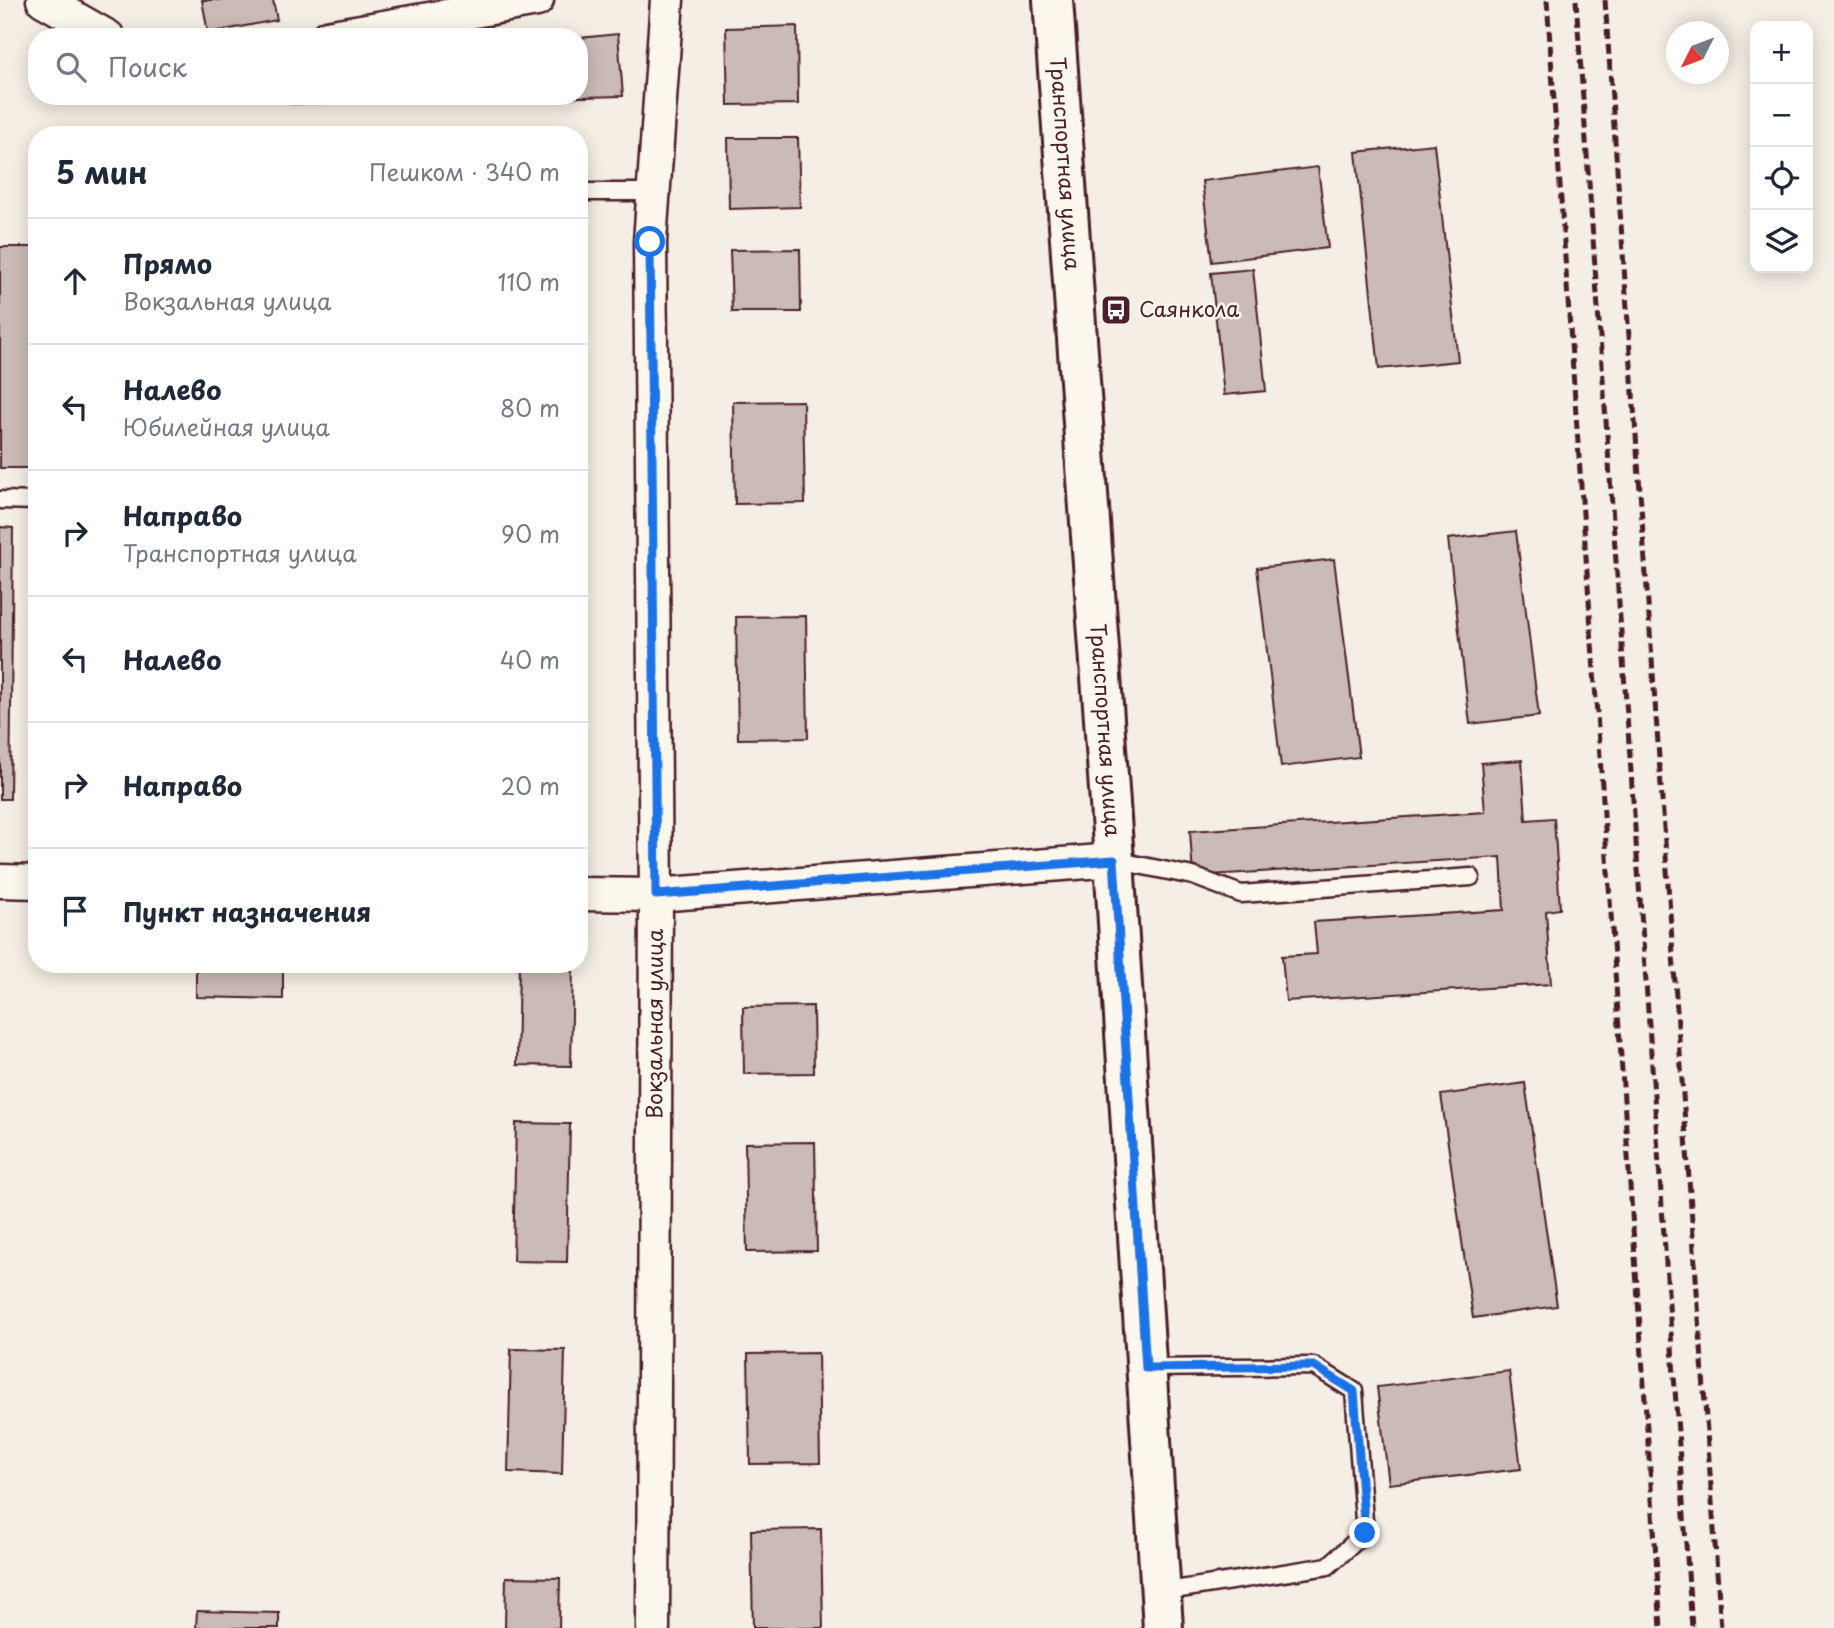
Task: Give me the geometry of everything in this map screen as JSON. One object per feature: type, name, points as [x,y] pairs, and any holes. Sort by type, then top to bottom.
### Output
[{"type":"street","points":[[43,0],[92,28]]},
{"type":"street","points":[[378,28],[537,0]]},
{"type":"street","name":"Вокзальная улица","points":[[653,1628],[656,895],[650,242],[667,0]]},
{"type":"street","name":"Транспортная улица","points":[[1053,0],[1114,860],[1162,1610]]},
{"type":"street","points":[[588,894],[656,895],[1114,860]]},
{"type":"street","points":[[0,881],[28,882]]},
{"type":"lane","points":[[588,192],[655,192]]},
{"type":"lane","points":[[0,500],[28,501]]},
{"type":"lane","points":[[1114,860],[1193,876],[1241,894],[1471,877]]},
{"type":"lane","points":[[1146,1368],[1314,1366],[1354,1391],[1365,1533],[1328,1566],[1162,1610]]},
{"type":"building","points":[[202,0],[273,0],[277,20],[235,28],[207,28]]},
{"type":"building","points":[[797,26],[798,104],[728,105],[726,28]]},
{"type":"building","points":[[618,34],[623,96],[588,97],[588,37]]},
{"type":"building","points":[[728,138],[798,138],[800,207],[729,209]]},
{"type":"building","points":[[1434,144],[1458,361],[1379,369],[1356,152]]},
{"type":"building","points":[[1318,167],[1328,248],[1212,262],[1202,181]]},
{"type":"building","points":[[0,247],[28,247],[28,468],[0,468]]},
{"type":"building","points":[[800,249],[801,312],[732,312],[730,250]]},
{"type":"building","points":[[1253,269],[1266,391],[1224,395],[1211,273]]},
{"type":"building","points":[[803,401],[805,503],[735,504],[733,402]]},
{"type":"building","points":[[0,527],[13,528],[10,799],[0,799]]},
{"type":"building","points":[[1516,531],[1539,716],[1470,724],[1448,539]]},
{"type":"building","points":[[1334,559],[1359,757],[1281,767],[1257,568]]},
{"type":"building","points":[[806,616],[808,738],[738,739],[736,617]]},
{"type":"building","points":[[1522,760],[1526,820],[1554,818],[1560,909],[1546,911],[1551,984],[1286,1001],[1282,956],[1317,954],[1314,922],[1504,910],[1501,857],[1193,876],[1190,831],[1485,812],[1481,763]]},
{"type":"building","points":[[196,973],[283,973],[283,999],[196,997]]},
{"type":"building","points":[[519,973],[573,973],[571,1066],[517,1065]]},
{"type":"building","points":[[813,1006],[814,1073],[744,1074],[743,1007]]},
{"type":"building","points":[[1525,1083],[1557,1306],[1473,1318],[1441,1095]]},
{"type":"building","points":[[516,1123],[570,1124],[567,1262],[513,1261]]},
{"type":"building","points":[[815,1142],[817,1251],[747,1252],[745,1143]]},
{"type":"building","points":[[511,1349],[565,1350],[562,1474],[508,1472]]},
{"type":"building","points":[[818,1353],[820,1463],[750,1464],[748,1354]]},
{"type":"building","points":[[1509,1371],[1521,1469],[1389,1484],[1377,1387]]},
{"type":"building","points":[[821,1529],[823,1628],[753,1628],[751,1530]]},
{"type":"building","points":[[506,1577],[560,1578],[559,1628],[505,1628]]},
{"type":"building","points":[[197,1611],[279,1613],[279,1628],[196,1628]]},
{"type":"railway","points":[[1547,0],[1661,1628]]},
{"type":"railway","points":[[1576,0],[1692,1628]]},
{"type":"railway","points":[[1605,0],[1721,1628]]},
{"type":"place","name":"Саянкола","points":[[1116,310]]},
{"type":"route","points":[[650,242],[656,895],[1114,860],[1146,1368],[1314,1366],[1354,1391],[1365,1533]]}]
